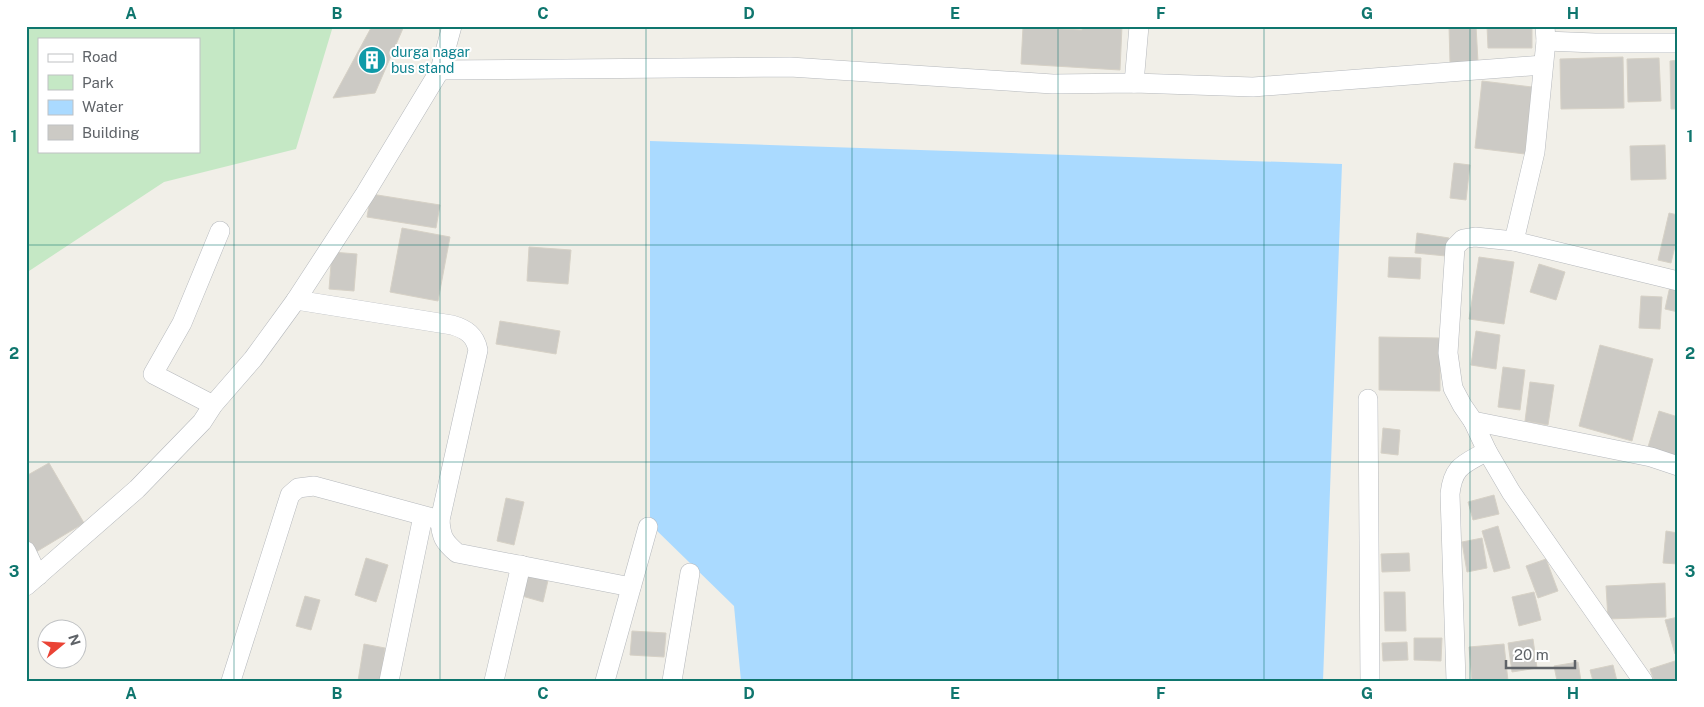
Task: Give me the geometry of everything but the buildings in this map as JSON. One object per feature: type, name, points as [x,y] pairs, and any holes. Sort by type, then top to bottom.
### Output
[{"type":"street","points":[[26,551],[32,581],[137,489],[202,422],[213,405],[254,359],[296,300],[365,194],[440,70],[452,26]]},
{"type":"street","points":[[1134,83],[1139,26]]},
{"type":"street","points":[[1514,241],[1535,152],[1545,33],[1595,43],[1678,43]]},
{"type":"street","points":[[440,70],[790,67],[1053,84],[1134,83],[1253,87],[1543,66]]},
{"type":"street","points":[[213,405],[153,374],[182,323],[220,231]]},
{"type":"street","points":[[1643,681],[1511,492],[1453,388],[1449,360],[1455,246],[1463,239],[1475,237],[1514,241],[1678,281]]},
{"type":"street","points":[[296,300],[452,325],[464,329],[477,343],[478,350],[389,681]]},
{"type":"street","points":[[1368,400],[1370,681]]},
{"type":"street","points":[[1473,421],[1651,457],[1678,466]]},
{"type":"street","points":[[1456,681],[1450,494],[1452,480],[1459,468],[1487,451]]},
{"type":"street","points":[[231,681],[290,495],[298,488],[314,486],[432,518],[446,544],[457,553],[632,587]]},
{"type":"street","points":[[606,681],[648,527]]},
{"type":"street","points":[[494,681],[521,565]]},
{"type":"street","points":[[672,681],[690,573]]},
{"type":"green space","points":[[26,26],[333,26],[296,149],[164,182],[26,273]]},
{"type":"water","points":[[650,141],[1342,164],[1323,681],[741,681],[734,606],[650,524]]},
{"type":"place","name":"durga nagar bus stand","points":[[372,60]]}]
